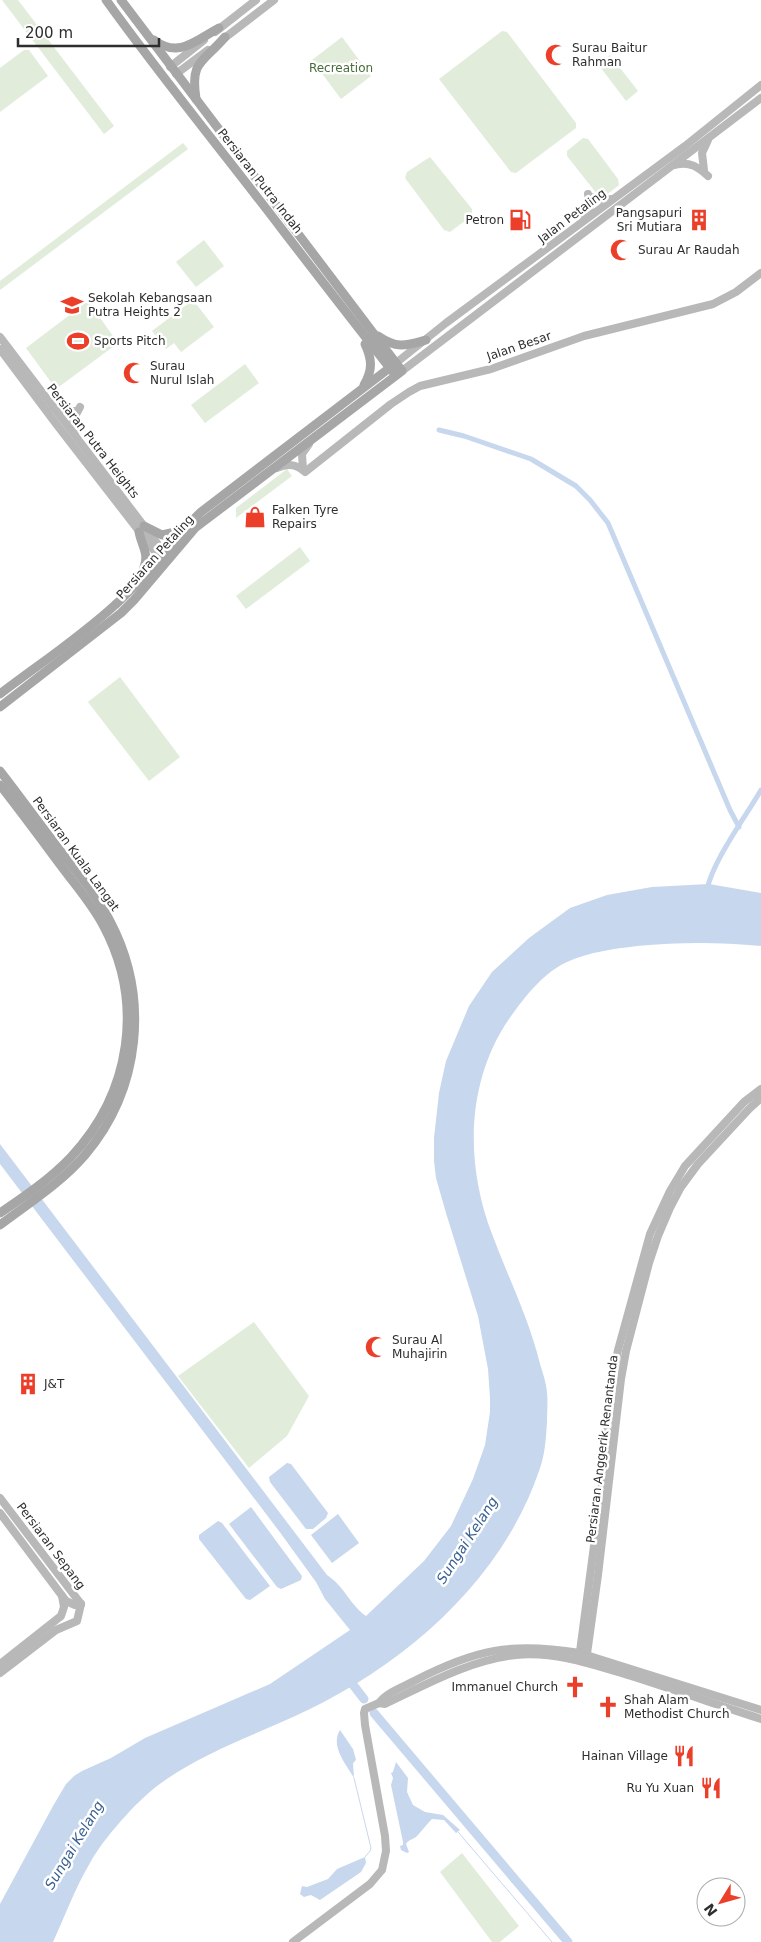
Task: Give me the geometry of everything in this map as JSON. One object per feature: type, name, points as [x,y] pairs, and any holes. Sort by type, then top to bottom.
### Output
[{"type":"main road","name":"Persiaran Putra Indah","points":[[106,0],[191,114],[252,190],[362,335],[396,369]]},
{"type":"main road","name":"Persiaran Putra Indah","points":[[121,0],[172,71],[263,186],[370,329],[396,369]]},
{"type":"main road","points":[[141,27],[155,41],[162,45],[178,48],[191,46],[256,0]]},
{"type":"main road","points":[[140,47],[161,68],[172,71],[225,37],[274,0]]},
{"type":"main road","points":[[191,114],[172,84],[172,71],[219,28]]},
{"type":"main road","points":[[196,100],[194,80],[196,67],[200,60],[216,48],[225,37]]},
{"type":"main road","name":"Jalan Petaling","points":[[396,369],[426,340],[685,146],[761,85]]},
{"type":"main road","name":"Jalan Petaling","points":[[396,369],[673,166],[761,98]]},
{"type":"main road","points":[[673,166],[689,163],[706,173],[702,152],[711,137]]},
{"type":"main road","points":[[219,149],[235,164],[240,165],[240,161],[229,142]]},
{"type":"main road","points":[[252,190],[243,174],[245,171],[249,172],[263,186]]},
{"type":"main road","points":[[583,222],[590,206],[589,196],[603,200],[613,199]]},
{"type":"main road","name":"Jalan Besar","points":[[302,470],[305,472],[391,404],[420,386],[491,369],[584,336],[713,304],[736,292],[761,273]]},
{"type":"main road","points":[[370,329],[385,340],[397,345],[409,345],[426,340]]},
{"type":"main road","points":[[361,390],[372,363],[370,352],[362,335]]},
{"type":"main road","name":"Persiaran Putra Heights","points":[[0,337],[76,437],[141,529]]},
{"type":"main road","name":"Persiaran Putra Heights","points":[[0,349],[164,558]]},
{"type":"main road","name":"Persiaran Petaling","points":[[0,707],[121,613],[134,600],[181,531],[200,512],[361,390],[396,369]]},
{"type":"main road","name":"Persiaran Petaling","points":[[0,694],[115,606],[195,528],[313,440],[396,369]]},
{"type":"main road","points":[[52,406],[58,410],[78,409],[73,420],[76,437]]},
{"type":"main road","points":[[275,468],[290,465],[302,470],[302,454],[313,440]]},
{"type":"main road","points":[[138,582],[144,568],[146,552],[141,529],[162,535],[181,531]]},
{"type":"main road","name":"Persiaran Kuala Langat","points":[[0,771],[55,850]]},
{"type":"main road","name":"Persiaran Kuala Langat","points":[[0,785],[99,903],[118,936],[130,970],[135,1024],[131,1060],[112,1117],[84,1156],[24,1202]]},
{"type":"main road","name":"Persiaran Anggerik Renantanda","points":[[586,1638],[621,1379],[626,1351],[649,1263],[658,1236],[681,1187],[698,1164],[758,1098],[761,1088]]},
{"type":"main road","name":"Persiaran Anggerik Renantanda","points":[[586,1638],[612,1378],[640,1267],[660,1210],[686,1166],[721,1125],[758,1098]]},
{"type":"main road","points":[[0,1213],[24,1202]]},
{"type":"main road","points":[[0,1225],[24,1202]]},
{"type":"main road","points":[[612,1378],[621,1379]]},
{"type":"main road","name":"Persiaran Sepang","points":[[0,1498],[81,1604]]},
{"type":"main road","name":"Persiaran Sepang","points":[[0,1514],[62,1596],[69,1603],[81,1604]]},
{"type":"main road","points":[[35,1559],[42,1554]]},
{"type":"main road","points":[[1,1662],[61,1616],[64,1607],[62,1596]]},
{"type":"main road","points":[[0,1673],[56,1630],[77,1621],[81,1604]]},
{"type":"main road","points":[[294,1941],[370,1884],[379,1875],[384,1864],[384,1836],[365,1725],[365,1709],[426,1675],[478,1654],[514,1648],[577,1646],[586,1638]]},
{"type":"main road","points":[[583,1657],[586,1638]]},
{"type":"main road","points":[[586,1638],[593,1651],[602,1660]]},
{"type":"main road","points":[[551,1648],[583,1657],[761,1719]]},
{"type":"main road","points":[[381,1700],[385,1704],[436,1679],[468,1666],[498,1658],[536,1654],[602,1660],[761,1710]]},
{"type":"green space","points":[[2,0],[18,0],[114,126],[104,134]]},
{"type":"green space","points":[[502,31],[507,32],[576,123],[576,128],[516,173],[511,172],[439,79]]},
{"type":"green space","name":"Recreation","points":[[342,37],[371,76],[341,99],[312,60]]},
{"type":"green space","points":[[24,50],[29,50],[48,76],[0,112],[0,68]]},
{"type":"green space","points":[[610,55],[638,91],[626,101],[598,64]]},
{"type":"green space","points":[[583,138],[588,139],[618,179],[619,185],[605,196],[597,194],[567,156],[567,151]]},
{"type":"green space","points":[[183,143],[188,149],[0,290],[0,281]]},
{"type":"green space","points":[[430,157],[472,209],[472,215],[450,232],[444,230],[405,178],[407,172]]},
{"type":"green space","points":[[204,240],[224,266],[196,287],[176,262]]},
{"type":"green space","points":[[193,300],[214,327],[181,352],[174,343],[166,349],[152,331]]},
{"type":"green space","points":[[88,301],[118,343],[56,389],[26,348]]},
{"type":"green space","points":[[245,364],[259,383],[205,423],[191,405]]},
{"type":"green space","points":[[287,469],[292,476],[236,518],[236,508]]},
{"type":"green space","points":[[300,547],[310,561],[246,609],[236,596]]},
{"type":"green space","points":[[120,677],[180,757],[149,781],[88,702]]},
{"type":"green space","points":[[254,1322],[309,1396],[287,1436],[249,1468],[178,1376]]},
{"type":"green space","points":[[462,1853],[519,1926],[500,1942],[492,1942],[440,1872]]},
{"type":"water","name":"Sungai Kelang","points":[[709,884],[761,893],[761,946],[699,943],[628,947],[601,951],[567,962],[544,977],[525,998],[498,1037],[486,1063],[474,1120],[477,1178],[492,1234],[524,1314],[547,1392],[546,1441],[541,1465],[522,1512],[499,1551],[472,1586],[441,1619],[407,1648],[371,1674],[293,1717],[189,1765],[149,1793],[120,1822],[96,1853],[80,1882],[53,1942],[0,1942],[0,1904],[53,1806],[66,1784],[74,1776],[111,1758],[145,1738],[270,1684],[350,1630],[325,1599],[316,1582],[279,1531],[0,1164],[0,1144],[327,1575],[339,1585],[355,1606],[366,1616],[424,1561],[451,1526],[473,1479],[485,1445],[490,1412],[488,1369],[478,1316],[436,1178],[434,1161],[434,1138],[439,1093],[446,1061],[469,1006],[492,972],[529,938],[570,908],[607,895],[652,887]]},
{"type":"water","points":[[287,1463],[291,1464],[328,1513],[326,1518],[313,1529],[306,1529],[270,1482],[269,1477]]},
{"type":"water","points":[[251,1507],[302,1576],[301,1580],[281,1589],[277,1587],[229,1524]]},
{"type":"water","points":[[338,1514],[359,1543],[332,1563],[311,1535]]},
{"type":"water","points":[[218,1521],[222,1523],[270,1586],[250,1600],[246,1599],[199,1539],[199,1535]]},
{"type":"water","points":[[340,1730],[353,1749],[356,1760],[353,1763],[354,1778],[338,1749],[337,1736]]},
{"type":"water","points":[[396,1762],[408,1778],[407,1792],[413,1805],[425,1812],[443,1815],[460,1830],[456,1833],[444,1820],[432,1819],[417,1836],[406,1844],[409,1852],[401,1850],[400,1846],[403,1845],[403,1842],[391,1785],[393,1778],[391,1773]]},
{"type":"water","points":[[365,1857],[366,1863],[361,1872],[320,1900],[311,1895],[304,1897],[300,1894],[302,1886],[307,1887],[328,1879],[337,1869]]},
{"type":"waterway","points":[[439,430],[464,436],[531,459],[576,486],[608,523],[730,810],[739,827]]},
{"type":"waterway","points":[[707,890],[715,866],[722,853],[761,790]]},
{"type":"waterway","points":[[347,1677],[364,1699]]},
{"type":"waterway","points":[[374,1713],[568,1942]]},
{"type":"waterway","points":[[354,1778],[371,1848],[365,1857]]},
{"type":"waterway","points":[[458,1832],[552,1942]]},
{"type":"place","name":"Surau Baitur Rahman","points":[[556,55]]},
{"type":"place","name":"Petron","points":[[520,220]]},
{"type":"place","name":"Pangsapuri Sri Mutiara","points":[[699,220]]},
{"type":"place","name":"Surau Ar Raudah","points":[[621,250]]},
{"type":"place","name":"Sekolah Kebangsaan Putra Heights 2","points":[[72,305]]},
{"type":"place","name":"Sports Pitch","points":[[78,341]]},
{"type":"place","name":"Surau Nurul Islah","points":[[134,373]]},
{"type":"place","name":"Falken Tyre Repairs","points":[[255,517]]},
{"type":"place","name":"Surau Al Muhajirin","points":[[376,1347]]},
{"type":"place","name":"J&T","points":[[28,1384]]},
{"type":"place","name":"Immanuel Church","points":[[575,1687]]},
{"type":"place","name":"Shah Alam Methodist Church","points":[[608,1707]]},
{"type":"place","name":"Hainan Village","points":[[684,1756]]},
{"type":"place","name":"Ru Yu Xuan","points":[[711,1788]]}]
